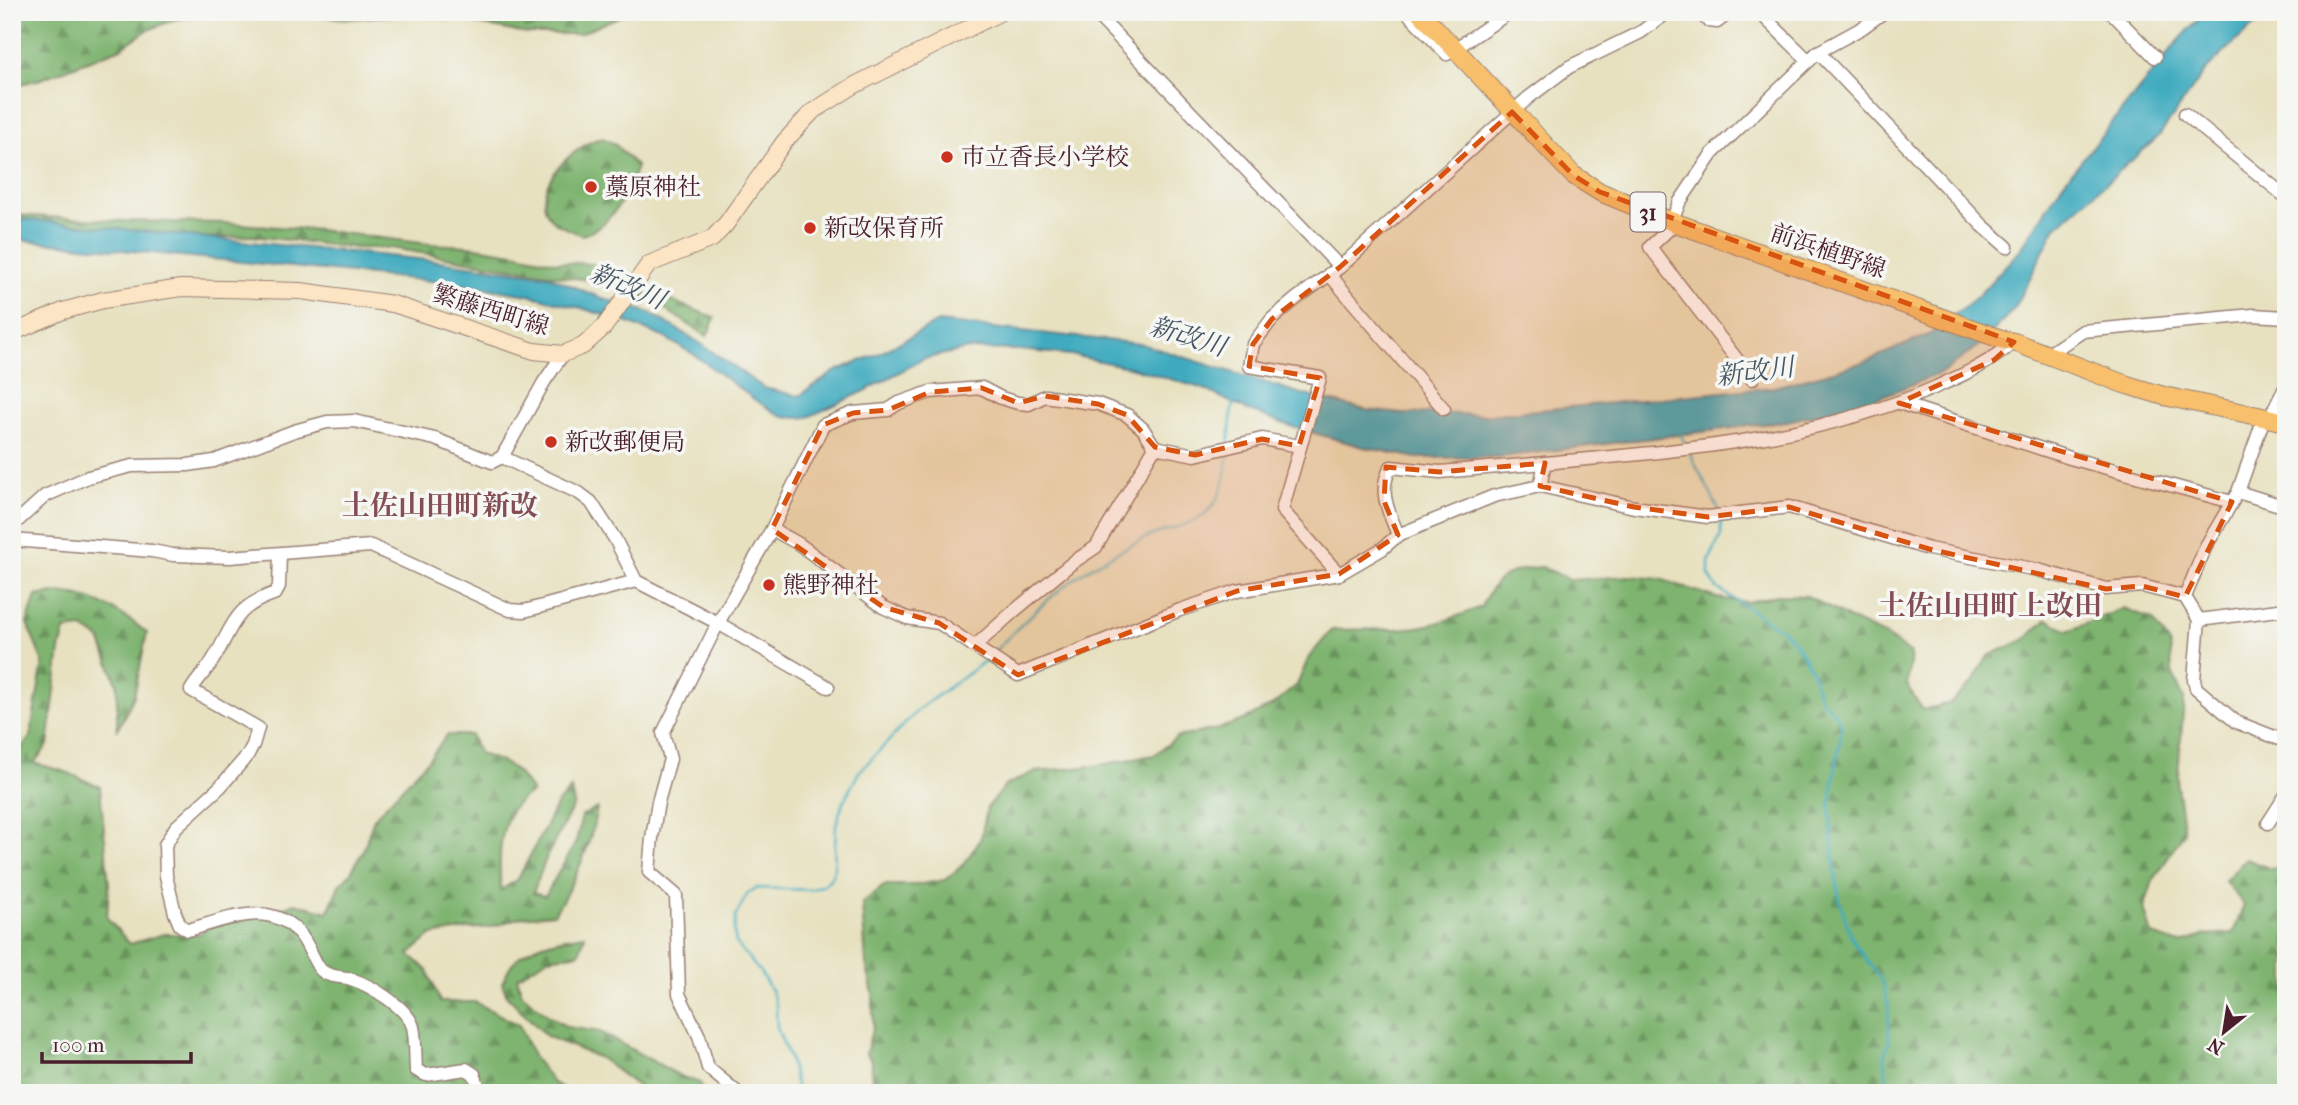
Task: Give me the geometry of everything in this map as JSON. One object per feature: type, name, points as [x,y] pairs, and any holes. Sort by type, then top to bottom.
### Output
[{"type":"main road","name":"繁藤西町線","points":[[12,332],[90,303],[181,288],[301,290],[393,304],[534,351],[563,354],[583,345],[604,327],[649,264],[712,239],[726,225],[784,142],[812,112],[855,85],[1001,12]]},
{"type":"main road","name":"前浜植野線","points":[[1420,12],[1573,175],[1600,192],[1673,222],[2164,397],[2273,420]]},
{"type":"street","points":[[1094,12],[1335,271],[1444,409]]},
{"type":"street","points":[[1407,12],[1447,54],[1510,12]]},
{"type":"street","points":[[1339,574],[1282,510],[1320,378],[1249,366],[1253,344],[1272,319],[1335,271],[1512,112],[1569,67],[1641,32],[1668,12]]},
{"type":"street","points":[[1698,12],[1709,21],[1717,22],[1730,12]]},
{"type":"street","points":[[1759,12],[1814,56],[2007,247]]},
{"type":"street","points":[[1752,379],[1650,247],[1669,229],[1679,203],[1712,154],[1814,56],[1884,12]]},
{"type":"street","points":[[2111,12],[2155,57]]},
{"type":"street","points":[[2185,114],[2286,197]]},
{"type":"street","points":[[2047,355],[2083,331],[2253,315],[2286,317]]},
{"type":"street","points":[[1398,535],[1384,501],[1385,477],[1391,467],[1440,472],[1545,463],[1742,441],[1827,424],[1899,403],[1994,360],[2009,341]]},
{"type":"street","points":[[12,526],[46,496],[88,477],[132,466],[188,465],[214,461],[294,431],[327,422],[354,421],[435,439],[492,462],[502,457],[563,354]]},
{"type":"street","points":[[2185,597],[2206,547],[2235,497],[2273,420],[2286,386]]},
{"type":"street","points":[[738,1093],[708,1068],[699,1036],[679,994],[676,895],[649,872],[658,802],[670,759],[663,733],[718,623],[772,529],[823,425],[853,413],[888,410],[899,403],[930,392],[982,388],[1018,403],[1029,404],[1045,396],[1098,404],[1127,415],[1143,429],[1155,447],[1195,455],[1262,439],[1299,446]]},
{"type":"street","points":[[1899,403],[2070,458],[2286,507]]},
{"type":"street","points":[[974,647],[1072,563],[1096,547],[1155,447]]},
{"type":"street","points":[[502,457],[579,493],[591,502],[615,539],[636,581],[718,623],[828,687]]},
{"type":"street","points":[[1540,486],[1545,463]]},
{"type":"street","points":[[772,529],[799,544],[883,607],[907,618],[939,623],[1018,675],[1180,610],[1237,591],[1339,574],[1382,549],[1398,535],[1494,496],[1540,486],[1634,507],[1709,517],[1788,507],[1929,549],[2038,570],[2106,589],[2142,586],[2185,597],[2199,620],[2194,680],[2196,688],[2235,722],[2286,743]]},
{"type":"street","points":[[12,540],[173,555],[230,557],[371,546],[510,610],[524,611],[636,581]]},
{"type":"street","points":[[280,554],[279,586],[276,593],[245,608],[235,619],[211,664],[191,690],[258,728],[247,756],[220,787],[176,827],[165,845],[166,876],[175,914],[180,925],[188,930],[259,913],[279,917],[297,930],[309,945],[320,970],[355,980],[391,1001],[408,1016],[413,1028],[416,1070],[426,1075],[466,1069],[474,1074],[481,1093]]},
{"type":"street","points":[[2199,620],[2286,609]]},
{"type":"street","points":[[2268,823],[2286,795]]},
{"type":"highlighted area","points":[[1512,112],[1573,175],[1600,192],[2014,342],[1994,360],[1899,403],[2232,502],[2185,597],[2142,586],[2106,589],[1929,549],[1789,507],[1708,517],[1634,507],[1540,486],[1545,463],[1440,472],[1386,467],[1384,501],[1398,535],[1339,574],[1237,591],[1018,675],[939,623],[883,607],[772,529],[823,425],[853,413],[888,410],[930,392],[982,388],[1018,403],[1045,396],[1098,404],[1127,415],[1155,447],[1195,455],[1262,439],[1299,446],[1320,378],[1249,366],[1253,344],[1272,319],[1340,267]]},
{"type":"green space","points":[[12,12],[630,12],[579,34],[527,34],[464,21],[405,15],[348,19],[320,16],[231,18],[202,15],[173,20],[146,31],[121,48],[41,79],[12,86]]},
{"type":"green space","name":"藁原神社","points":[[602,138],[615,144],[637,167],[629,187],[610,217],[602,225],[582,235],[549,216],[544,205],[545,192],[558,168],[568,158],[591,142]]},
{"type":"green space","points":[[12,215],[226,223],[318,230],[429,244],[469,246],[555,262],[591,264],[620,273],[615,283],[391,248],[358,248],[252,236],[207,238],[12,232]]},
{"type":"green space","points":[[634,293],[657,295],[715,318],[707,336]]},
{"type":"green space","points":[[1542,567],[1571,580],[1629,576],[1660,579],[1717,598],[1747,602],[1777,595],[1807,596],[1887,636],[1911,654],[1907,684],[1922,710],[1951,703],[1973,682],[1988,656],[2026,639],[2047,619],[2068,631],[2124,608],[2153,620],[2170,644],[2172,673],[2184,699],[2177,786],[2184,832],[2153,881],[2144,908],[2152,935],[2180,944],[2206,935],[2233,933],[2244,905],[2225,881],[2245,859],[2272,869],[2286,865],[2286,1093],[871,1093],[872,1060],[866,1054],[873,1025],[873,994],[866,963],[862,903],[885,885],[916,885],[945,880],[964,864],[981,838],[987,808],[1006,785],[1034,772],[1094,766],[1154,755],[1177,737],[1218,729],[1246,719],[1273,705],[1297,685],[1309,657],[1332,630],[1401,629],[1439,622],[1481,607],[1498,580],[1512,572]]},
{"type":"green space","points":[[54,593],[80,596],[104,605],[147,633],[134,696],[117,731],[117,684],[100,639],[83,628],[65,630],[48,745],[34,763],[66,772],[100,787],[109,885],[107,918],[130,944],[164,934],[199,934],[227,913],[263,915],[295,903],[328,912],[339,885],[350,874],[363,851],[374,818],[428,760],[447,735],[471,735],[479,754],[510,767],[532,792],[520,800],[507,820],[500,860],[501,890],[518,879],[558,802],[571,789],[574,804],[547,856],[533,893],[545,896],[576,842],[582,816],[597,808],[581,863],[554,914],[521,917],[491,927],[432,935],[409,954],[427,970],[440,1002],[475,1002],[519,1025],[533,1056],[553,1083],[572,1093],[12,1093],[12,732],[22,747],[30,737],[43,663],[27,623],[36,596]]},
{"type":"green space","points":[[585,935],[579,953],[549,958],[517,977],[522,994],[567,1027],[600,1032],[680,1076],[700,1083],[704,1093],[647,1093],[600,1058],[546,1036],[507,996],[502,983],[519,956],[546,943]]},
{"type":"water","points":[[2205,12],[2275,12],[2248,30],[2206,70],[2158,137],[2055,228],[2015,308],[1981,344],[1944,372],[1867,402],[1788,421],[1502,457],[1417,458],[1363,447],[1293,427],[1247,410],[1204,389],[1133,368],[1071,355],[1018,350],[968,349],[923,359],[865,391],[808,417],[795,418],[779,415],[693,354],[663,337],[581,308],[528,295],[461,284],[12,239],[12,218],[438,261],[549,276],[601,298],[650,313],[700,343],[764,388],[799,396],[836,371],[880,353],[938,322],[1142,344],[1305,395],[1366,410],[1403,414],[1487,415],[1774,387],[1867,361],[1930,334],[1977,297],[2020,250],[2063,183],[2174,46]]},
{"type":"waterway","points":[[1229,441],[1233,399]]},
{"type":"waterway","points":[[1679,432],[1686,445]]},
{"type":"waterway","points":[[993,653],[1048,600],[1079,575],[1150,536],[1195,520],[1208,511],[1221,491],[1228,452]]},
{"type":"waterway","points":[[1690,454],[1719,510]]},
{"type":"waterway","points":[[1721,520],[1721,535],[1709,561],[1709,575],[1717,588],[1783,631],[1796,644],[1813,673],[1819,697],[1838,717],[1842,727],[1830,805],[1832,843],[1839,899],[1851,936],[1882,981],[1888,1004],[1889,1040],[1885,1056],[1887,1093]]},
{"type":"waterway","points":[[798,1093],[790,1060],[777,1028],[776,1005],[772,992],[760,972],[736,943],[736,915],[748,893],[757,888],[810,890],[824,885],[831,878],[834,869],[836,825],[843,802],[859,772],[919,709],[985,661]]},
{"type":"place","name":"市立香長小学校","points":[[947,157]]},
{"type":"place","name":"藁原神社","points":[[591,187]]},
{"type":"place","name":"新改保育所","points":[[810,228]]},
{"type":"place","name":"新改郵便局","points":[[551,442]]},
{"type":"place","name":"熊野神社","points":[[769,585]]},
{"type":"district","name":"土佐山田町新改","points":[[440,505]]},
{"type":"district","name":"土佐山田町上改田","points":[[1990,605]]},
{"type":"water label","name":"新改川","points":[[628,286]]},
{"type":"water label","name":"新改川","points":[[1188,336]]},
{"type":"water label","name":"新改川","points":[[1755,371]]}]
